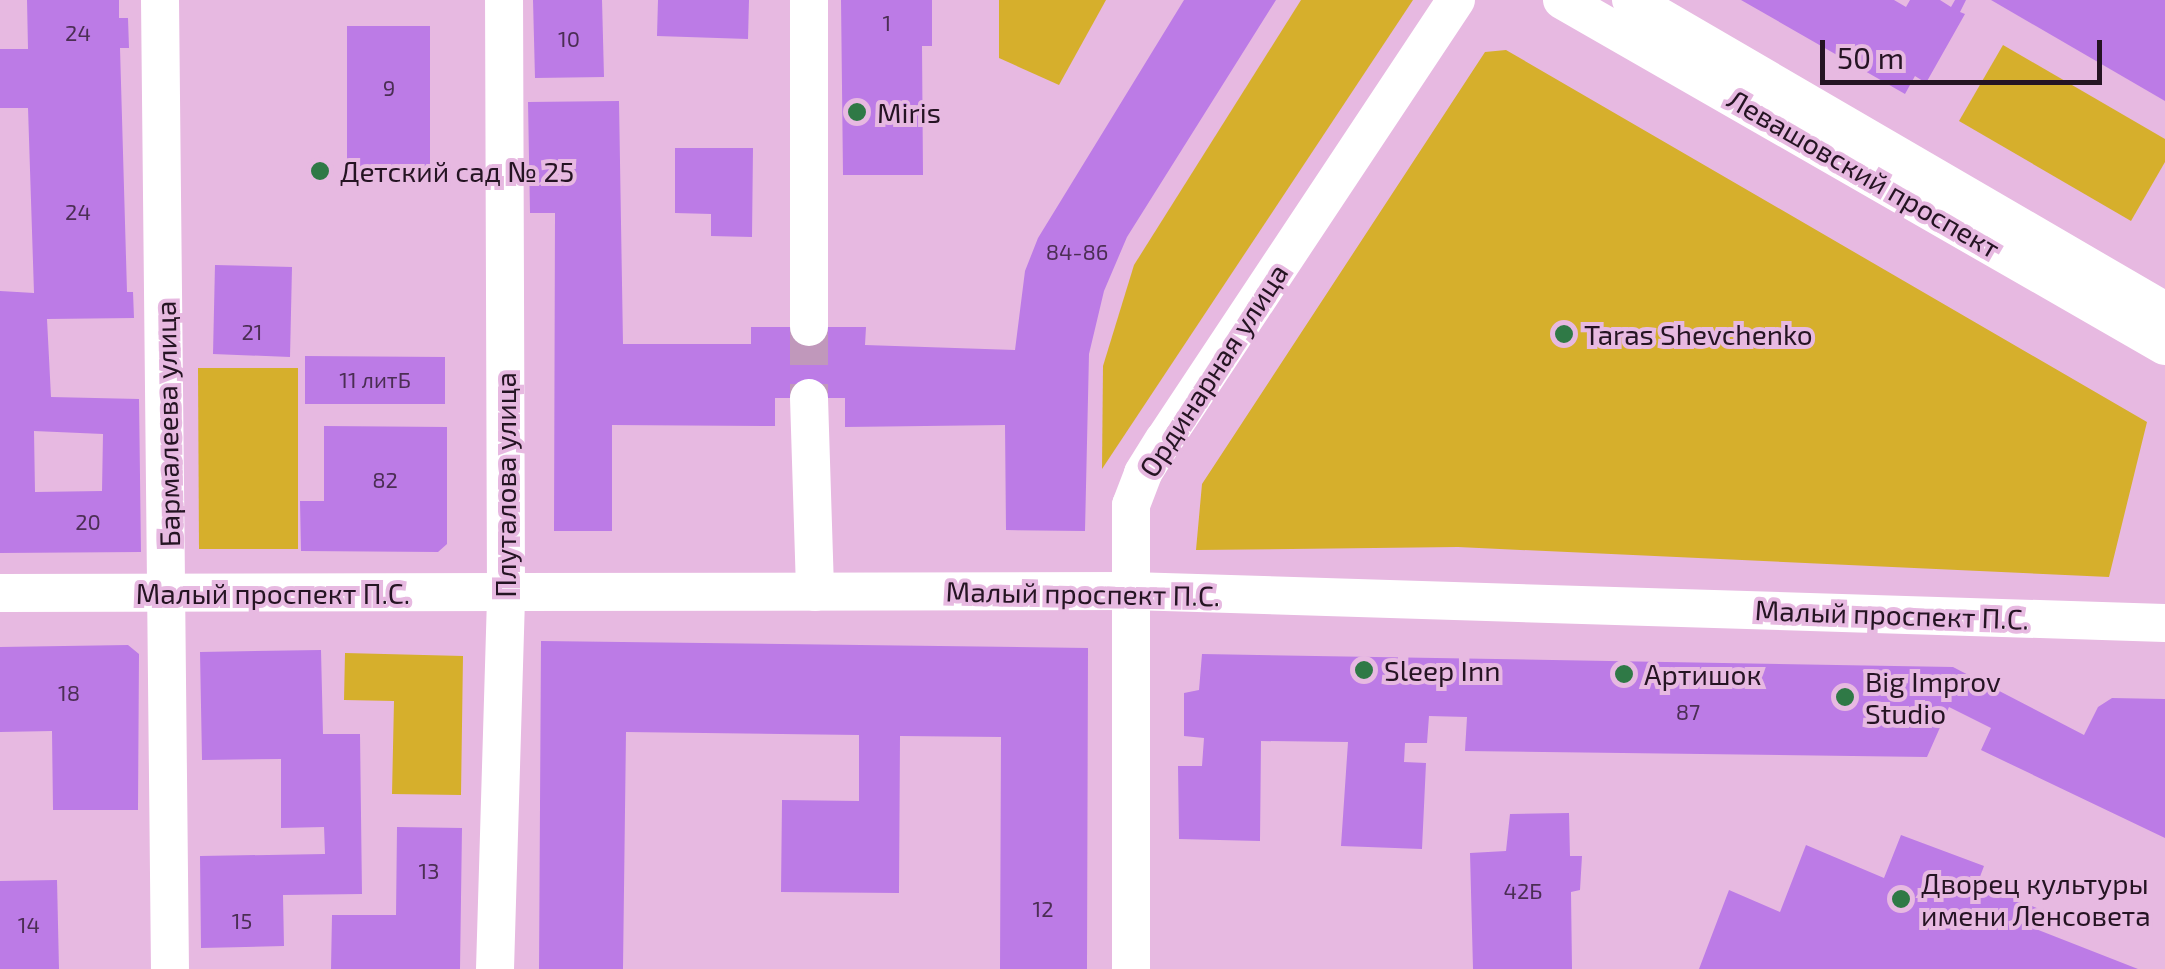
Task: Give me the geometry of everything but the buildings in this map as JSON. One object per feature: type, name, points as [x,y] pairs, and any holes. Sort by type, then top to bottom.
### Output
[{"type":"street","name":"Бармалеева улица","points":[[160,0],[170,592],[170,969]]},
{"type":"street","name":"Плуталова улица","points":[[496,969],[506,594],[504,0]]},
{"type":"street","points":[[808,0],[809,327]]},
{"type":"street","name":"Ординарная улица","points":[[1130,969],[1131,505],[1142,474],[1456,0]]},
{"type":"street","name":"Левашовский проспект","points":[[1562,0],[2165,346]]},
{"type":"street","name":"Левашовский проспект","points":[[1631,0],[2165,311]]},
{"type":"street","points":[[810,398],[815,592]]},
{"type":"street","name":"Малый проспект П.С.","points":[[0,593],[1131,591],[2165,622]]},
{"type":"shaded area","points":[[999,0],[1106,0],[1059,85],[999,58]]},
{"type":"shaded area","points":[[1301,0],[1413,0],[1102,469],[1103,366],[1134,265]]},
{"type":"shaded area","points":[[2003,45],[2165,139],[2165,162],[2131,221],[1959,121]]},
{"type":"shaded area","points":[[1506,50],[2147,422],[2109,577],[1458,547],[1196,550],[1202,484],[1485,52]]},
{"type":"shaded area","points":[[198,368],[298,368],[298,549],[199,549]]},
{"type":"shaded area","points":[[345,653],[463,656],[461,795],[392,794],[394,701],[344,700]]},
{"type":"tunnel","points":[[809,327],[809,398]]},
{"type":"place","name":"Miris","points":[[857,112]]},
{"type":"place","name":"Детский сад № 25","points":[[320,171]]},
{"type":"place","name":"Taras Shevchenko","points":[[1564,334]]},
{"type":"place","name":"Sleep Inn","points":[[1364,670]]},
{"type":"place","name":"Артишок","points":[[1624,674]]},
{"type":"place","name":"Big Improv Studio","points":[[1845,697]]},
{"type":"place","name":"Дворец культуры имени Ленсовета","points":[[1901,899]]}]
